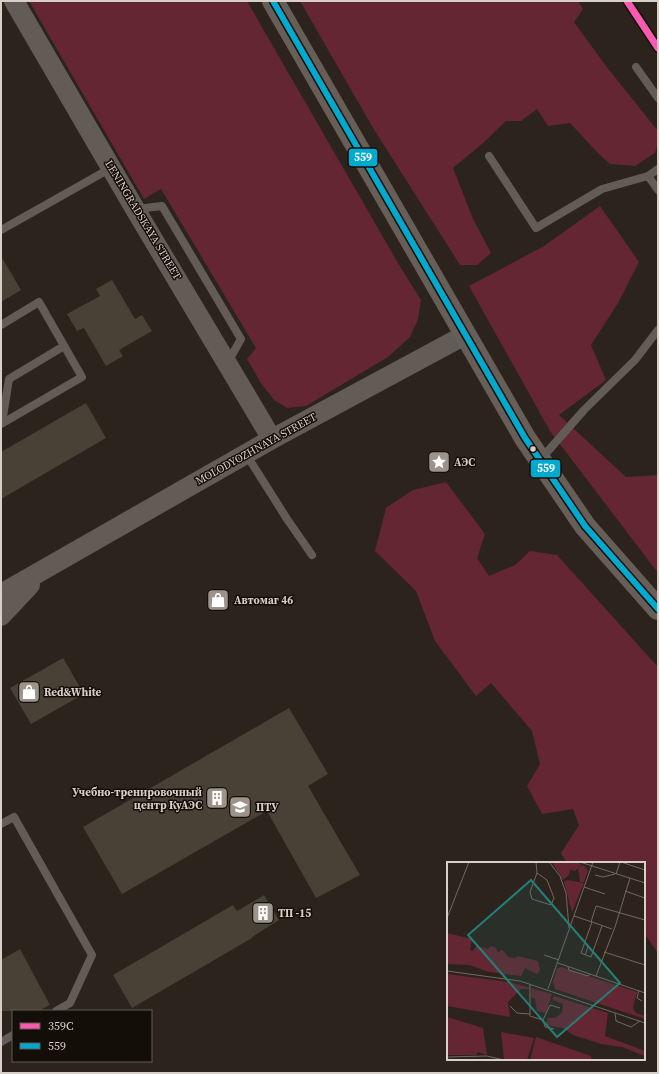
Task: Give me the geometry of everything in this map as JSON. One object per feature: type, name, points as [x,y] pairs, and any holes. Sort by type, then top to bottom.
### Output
[{"type":"main road","points":[[273,1],[525,438],[585,526],[658,609]]},
{"type":"street","name":"LENINGRADSKAYA STREET","points":[[14,1],[135,209],[272,439]]},
{"type":"street","name":"MOLODYOZHNAYA STREET","points":[[1,594],[272,439],[465,335]]},
{"type":"street","name":"MOLODYOZHNAYA STREET","points":[[1,616],[48,566]]},
{"type":"lane","points":[[636,67],[658,98]]},
{"type":"lane","points":[[489,156],[536,228],[602,189],[648,176],[658,169]]},
{"type":"lane","points":[[1,230],[112,168]]},
{"type":"lane","points":[[648,176],[658,190]]},
{"type":"lane","points":[[1,325],[39,302],[82,377],[2,424]]},
{"type":"lane","points":[[540,460],[584,410],[635,360],[658,330]]},
{"type":"lane","points":[[2,424],[9,379],[64,346]]},
{"type":"lane","points":[[246,454],[287,519],[312,555]]},
{"type":"lane","points":[[1,824],[14,817],[92,955],[70,1003],[58,1010]]},
{"type":"lane","points":[[1,1042],[12,1036]]},
{"type":"shaded area","points":[[29,1],[247,1],[398,263],[421,300],[418,319],[410,337],[388,357],[306,406],[287,408],[274,400],[261,383],[247,359],[256,348],[161,189],[144,199]]},
{"type":"shaded area","points":[[300,1],[578,1],[583,9],[574,22],[606,66],[658,131],[658,143],[655,153],[635,166],[610,164],[570,123],[548,126],[537,109],[521,121],[506,121],[453,168],[473,219],[491,253],[477,265],[460,265],[373,128]]},
{"type":"shaded area","points":[[600,206],[639,262],[618,303],[591,345],[606,380],[559,415],[626,477],[658,475],[658,573],[550,431],[469,286],[544,246]]},
{"type":"shaded area","points":[[446,482],[485,534],[477,558],[489,576],[515,565],[530,551],[557,555],[658,667],[658,953],[645,934],[645,862],[566,862],[561,853],[579,825],[573,809],[542,814],[527,786],[540,764],[532,731],[491,683],[476,696],[435,641],[416,591],[375,551],[386,508],[413,490]]},
{"type":"building","points":[[1,256],[21,290],[1,302]]},
{"type":"building","points":[[112,280],[135,319],[142,315],[152,331],[119,350],[123,356],[106,366],[84,328],[77,331],[67,314],[100,296],[96,289]]},
{"type":"building","points":[[86,403],[106,438],[1,499],[1,452]]},
{"type":"building","points":[[63,658],[84,694],[31,724],[10,688]]},
{"type":"building","name":"Учебно-тренировочный центр КуАЭС","points":[[289,708],[328,774],[308,786],[360,875],[316,898],[267,811],[122,894],[83,827]]},
{"type":"building","points":[[264,895],[279,920],[252,938],[132,1008],[113,975],[233,905],[237,911]]},
{"type":"building","points":[[20,949],[50,1005],[40,1010],[1,1011],[1,960]]},
{"type":"transit line","name":"559","points":[[273,1],[525,438],[585,526],[658,609]]},
{"type":"transit line","name":"359С","points":[[627,1],[658,48]]},
{"type":"place","name":"АЭС","points":[[439,462]]},
{"type":"place","name":"Автомаг 46","points":[[218,600]]},
{"type":"place","name":"Red&White","points":[[29,692]]},
{"type":"place","name":"Учебно-тренировочный центр КуАЭС","points":[[217,798]]},
{"type":"place","name":"ПТУ","points":[[240,807]]},
{"type":"place","name":"ТП -15","points":[[263,913]]}]
